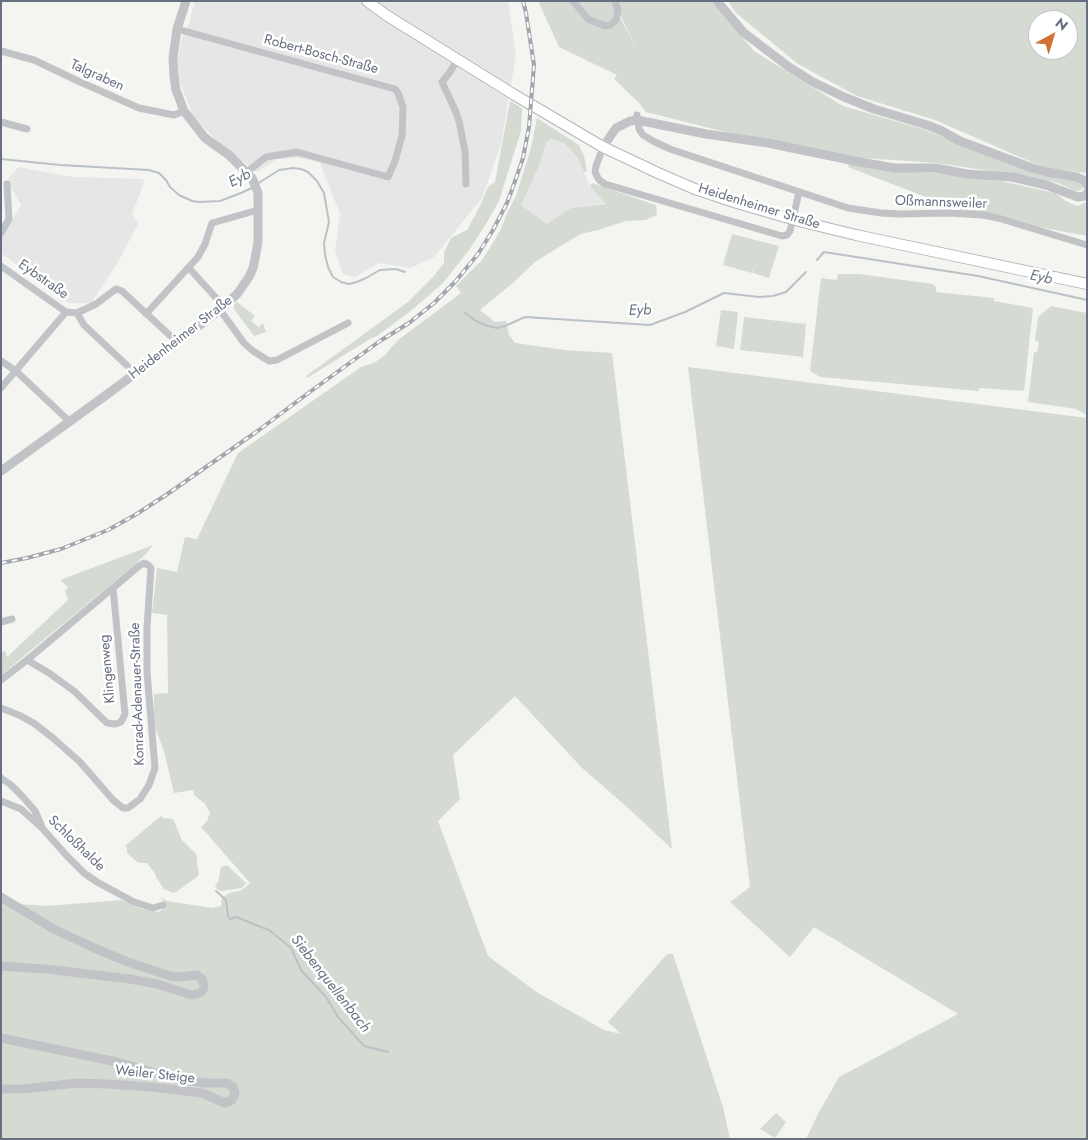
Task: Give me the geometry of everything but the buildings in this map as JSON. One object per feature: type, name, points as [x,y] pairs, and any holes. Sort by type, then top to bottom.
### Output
[{"type":"main road","name":"Heidenheimer Straße","points":[[366,1],[386,16],[602,148],[695,189],[803,222],[856,235],[1087,284]]},
{"type":"street","name":"Heidenheimer Straße","points":[[1,471],[176,342],[219,305],[238,293],[249,277],[258,242],[258,193],[249,175],[229,155],[205,138],[184,111],[176,90],[173,58],[177,29],[186,1]]},
{"type":"street","points":[[573,1],[588,19],[605,26],[610,25],[616,20],[618,10],[615,1]]},
{"type":"street","points":[[717,1],[743,32],[789,67],[813,82],[874,109],[927,125],[960,141],[1032,168],[1077,177],[1087,184]]},
{"type":"street","name":"Robert-Bosch-Straße","points":[[177,29],[395,89],[398,93],[403,108],[402,136],[388,176],[297,152],[266,157],[249,175]]},
{"type":"street","name":"Talgraben","points":[[1,51],[34,60],[139,108],[174,115],[184,111]]},
{"type":"street","points":[[458,60],[442,82],[459,121],[465,150],[466,184]]},
{"type":"street","name":"Heidenheimer Straße","points":[[637,118],[639,129],[643,135],[670,150],[848,208],[881,213]]},
{"type":"street","points":[[799,192],[791,226],[787,235],[782,236],[605,184],[599,180],[595,172],[602,148],[616,128],[637,118],[706,134],[768,143],[874,165],[894,168],[935,168],[967,174],[1012,177],[1046,185],[1078,197],[1085,196],[1087,193]]},
{"type":"street","points":[[1,122],[27,129]]},
{"type":"street","points":[[1,233],[9,219],[7,184]]},
{"type":"street","points":[[146,314],[198,257],[205,244],[212,223],[258,210]]},
{"type":"street","name":"Oßmannsweiler","points":[[881,213],[983,215],[1087,245]]},
{"type":"street","name":"Eybstraße","points":[[1,266],[66,312],[77,313],[84,325],[135,374]]},
{"type":"street","points":[[189,268],[219,305],[244,343],[269,361],[277,360],[348,323]]},
{"type":"street","points":[[77,313],[96,304],[116,289],[122,291],[176,342]]},
{"type":"street","points":[[1,388],[66,312]]},
{"type":"street","points":[[1,360],[16,371],[70,422]]},
{"type":"street","name":"Konrad-Adenauer-Straße","points":[[1,680],[139,566],[144,563],[151,568],[147,628],[148,672],[155,768],[149,785],[140,799],[128,808],[123,808],[113,800],[80,762],[53,738],[35,724],[1,708]]},
{"type":"street","name":"Klingenweg","points":[[27,660],[74,691],[107,722],[114,724],[121,722],[125,714],[113,588]]},
{"type":"street","points":[[1,622],[12,618]]},
{"type":"street","points":[[1,778],[11,785],[35,811],[42,828]]},
{"type":"street","name":"Schloßhalde","points":[[1,801],[21,809],[42,828],[84,873],[97,882],[134,902],[153,908],[163,905]]},
{"type":"street","points":[[1,897],[52,928],[94,948],[167,976],[197,975],[202,979],[204,986],[198,994],[190,995],[130,979],[46,969],[1,966]]},
{"type":"street","name":"Weiler Steige","points":[[1,1038],[118,1062],[180,1080],[227,1083],[233,1087],[235,1093],[232,1100],[225,1102],[202,1093],[107,1084],[78,1083],[23,1089],[1,1089]]},
{"type":"shaded area","points":[[195,1],[508,1],[516,54],[501,144],[482,198],[434,257],[411,268],[379,263],[355,277],[343,274],[335,251],[340,214],[320,163],[299,158],[277,159],[257,172],[222,146],[193,116],[179,80],[178,62],[181,40],[188,27]]},
{"type":"shaded area","points":[[538,1],[611,1],[637,49],[613,1],[711,1],[754,51],[843,106],[923,129],[1034,172],[1081,182],[1083,187],[1081,190],[1076,191],[1058,183],[1032,177],[936,163],[863,158],[729,133],[646,112],[614,79],[617,75],[559,47]]},
{"type":"shaded area","points":[[728,1],[1087,1],[1087,173],[1045,168],[935,120],[857,96],[798,64],[736,13]]},
{"type":"shaded area","points":[[510,101],[522,108],[521,131],[499,201],[470,249],[443,283],[412,310],[377,336],[307,378],[306,376],[408,302],[444,263],[444,252],[451,238],[467,230],[488,187],[495,182]]},
{"type":"shaded area","points":[[537,118],[579,145],[584,156],[587,171],[584,172],[578,158],[564,143],[551,139],[546,143],[539,166],[521,205],[547,224],[571,208],[606,204],[590,186],[592,183],[656,205],[657,215],[645,220],[626,221],[581,234],[567,242],[535,262],[480,310],[495,322],[506,321],[509,335],[515,343],[565,350],[612,353],[672,849],[582,768],[515,696],[453,755],[460,799],[438,821],[488,956],[538,993],[604,1030],[621,1034],[608,1022],[667,954],[673,954],[723,1107],[730,1139],[1,1139],[1,902],[46,906],[122,900],[139,908],[158,912],[165,906],[160,897],[167,901],[212,908],[221,906],[222,898],[229,893],[242,890],[250,883],[201,827],[207,821],[210,813],[205,804],[194,795],[193,790],[174,793],[164,751],[154,725],[154,694],[168,693],[167,615],[152,613],[157,568],[177,572],[185,537],[197,539],[238,453],[361,367],[374,363],[385,355],[398,340],[461,293],[456,286],[482,260],[488,251],[501,229],[516,196],[531,148]]},
{"type":"shaded area","points":[[551,139],[564,143],[578,158],[590,186],[607,203],[571,208],[547,224],[520,205],[539,166],[546,143]]},
{"type":"shaded area","points":[[849,164],[894,171],[936,173],[1001,181],[1055,193],[1077,206],[1087,202],[1087,236],[970,214],[848,167]]},
{"type":"shaded area","points":[[19,167],[72,177],[143,179],[144,183],[132,214],[138,224],[118,262],[91,303],[69,303],[1,253],[1,239],[21,205],[11,188],[8,178]]},
{"type":"shaded area","points":[[732,234],[779,246],[769,278],[753,273],[756,262],[752,273],[723,265]]},
{"type":"shaded area","points":[[838,274],[859,274],[933,284],[936,287],[936,292],[994,298],[994,301],[1033,308],[1024,391],[979,388],[979,391],[820,377],[810,371],[821,278],[837,280]]},
{"type":"shaded area","points":[[237,302],[255,316],[251,321],[259,327],[263,323],[266,332],[254,336],[234,309],[234,305]]},
{"type":"shaded area","points":[[1051,306],[1087,313],[1087,415],[1076,409],[1028,402],[1034,352],[1037,352],[1039,342],[1035,341],[1038,317]]},
{"type":"shaded area","points":[[721,310],[738,312],[734,349],[716,346]]},
{"type":"shaded area","points":[[744,317],[806,324],[803,357],[740,350]]},
{"type":"shaded area","points":[[688,367],[1087,418],[1087,1139],[806,1139],[839,1077],[958,1014],[814,927],[790,957],[730,902],[750,887]]},
{"type":"shaded area","points":[[153,545],[131,568],[1,675],[1,652],[5,651],[7,657],[68,600],[65,591],[68,587],[60,580]]},
{"type":"shaded area","points":[[161,816],[173,819],[182,840],[196,854],[197,858],[199,874],[197,877],[173,893],[164,889],[147,863],[137,862],[127,853],[125,846]]},
{"type":"shaded area","points":[[227,865],[246,883],[242,888],[222,891],[218,890],[215,886],[218,882],[221,867]]},
{"type":"shaded area","points":[[776,1113],[786,1122],[775,1138],[760,1129]]},
{"type":"waterway","name":"Eyb","points":[[1,159],[60,165],[149,170],[159,173],[179,195],[199,202],[220,201],[254,187]]},
{"type":"waterway","name":"Eyb","points":[[257,184],[279,170],[293,168],[308,172],[317,181],[324,193],[329,222],[324,243],[325,255],[333,277],[341,282],[349,284],[357,282],[380,270],[396,269],[405,272]]},
{"type":"waterway","name":"Eyb","points":[[817,260],[824,252],[978,276],[1087,300]]},
{"type":"waterway","name":"Eyb","points":[[465,313],[476,321],[497,328],[525,317],[650,325],[685,312],[724,293],[759,297],[773,296],[786,292],[806,272]]},
{"type":"waterway","name":"Siebenquellenbach","points":[[216,891],[226,900],[230,919],[236,917],[269,930],[291,948],[301,970],[326,997],[338,1017],[364,1046],[388,1052]]},
{"type":"railway","points":[[1,563],[61,549],[108,530],[135,515],[259,430],[380,341],[409,323],[434,303],[455,282],[478,254],[493,230],[507,203],[523,158],[529,127],[534,65],[523,1]]}]
